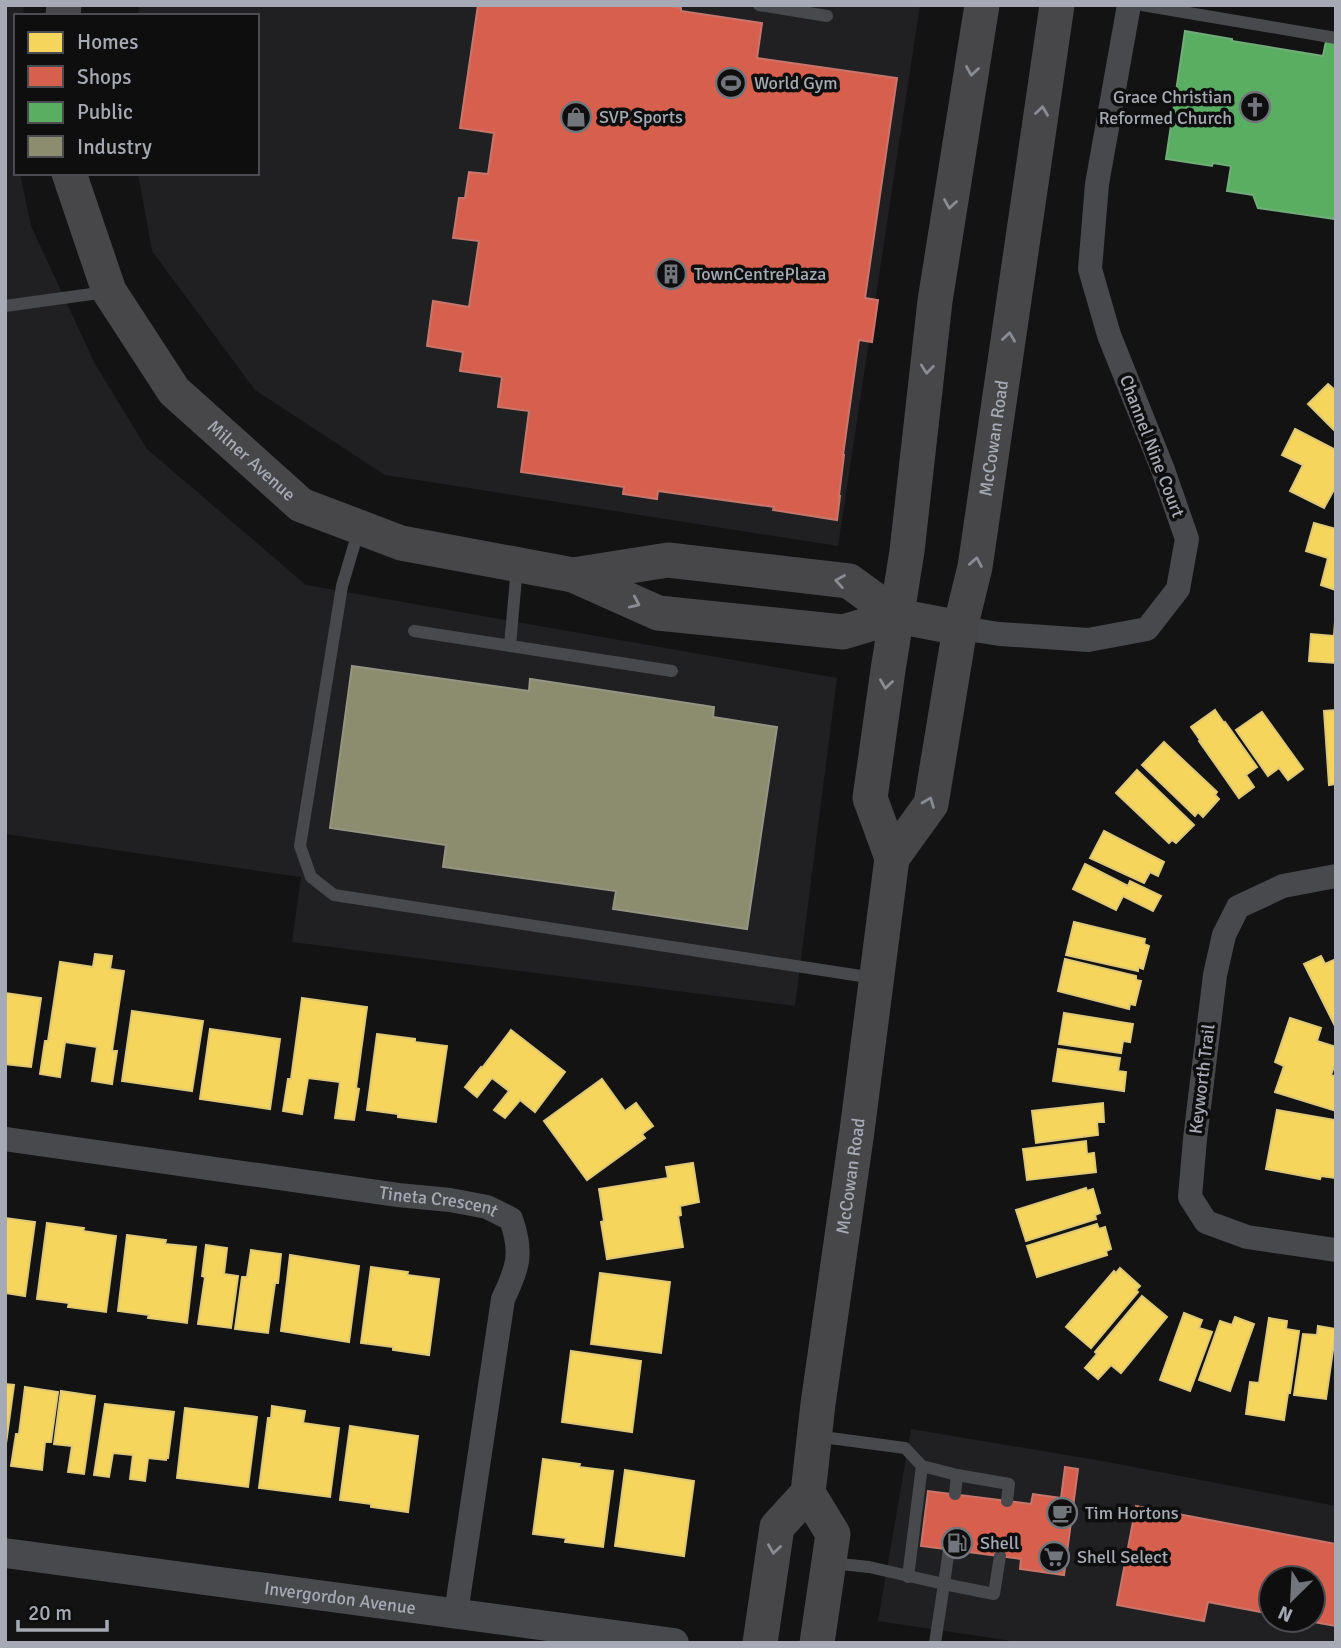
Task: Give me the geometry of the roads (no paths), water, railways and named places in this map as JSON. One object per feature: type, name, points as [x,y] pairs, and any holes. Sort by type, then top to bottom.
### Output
[{"type":"main road","name":"McCowan Road","points":[[808,1493],[892,858],[870,798],[907,551],[935,301],[982,5]]},
{"type":"main road","name":"McCowan Road","points":[[892,858],[931,804],[960,628],[975,567],[1057,5]]},
{"type":"main road","name":"Milner Avenue","points":[[70,175],[109,291],[174,391],[301,505],[401,543],[573,575],[658,613],[843,632],[897,616]]},
{"type":"main road","name":"Milner Avenue","points":[[573,575],[668,560],[849,582],[897,616]]},
{"type":"main road","name":"Channel Nine Court","points":[[897,616],[960,628]]},
{"type":"main road","points":[[760,1643],[777,1527],[808,1493],[833,1534],[817,1643]]},
{"type":"street","name":"Channel Nine Court","points":[[960,628],[1000,634],[1088,640],[1100,638],[1147,629],[1178,589],[1187,539],[1163,470],[1108,335],[1090,269],[1097,184],[1129,5]]},
{"type":"street","name":"Keyworth Trail","points":[[1336,876],[1283,886],[1238,906],[1224,935],[1215,975],[1195,1139],[1191,1197],[1206,1222],[1247,1237],[1336,1250]]},
{"type":"street","name":"Tineta Crescent","points":[[5,1139],[398,1195],[450,1200],[487,1207],[511,1219],[517,1237],[518,1257],[514,1275],[503,1299],[456,1613]]},
{"type":"street","name":"Invergordon Avenue","points":[[5,1553],[456,1613],[520,1628],[674,1643]]},
{"type":"lane","points":[[759,5],[827,16]]},
{"type":"lane","points":[[1142,5],[1336,38]]},
{"type":"lane","points":[[5,306],[109,291]]},
{"type":"lane","points":[[360,527],[342,586],[300,846],[311,877],[334,895],[877,978]]},
{"type":"lane","points":[[510,646],[517,565]]},
{"type":"lane","points":[[414,631],[672,671]]},
{"type":"lane","points":[[814,1435],[905,1448],[922,1466],[1009,1484],[1007,1501]]},
{"type":"lane","points":[[908,1577],[922,1466]]},
{"type":"lane","points":[[955,1494],[957,1475]]},
{"type":"lane","points":[[935,1643],[949,1549]]},
{"type":"lane","points":[[830,1563],[869,1567],[994,1594],[1000,1556]]},
{"type":"place","name":"World Gym","points":[[731,83]]},
{"type":"place","name":"Grace Christian Reformed Church","points":[[1255,107]]},
{"type":"place","name":"SVP Sports","points":[[576,117]]},
{"type":"place","name":"TownCentrePlaza","points":[[671,274]]},
{"type":"place","name":"Tim Hortons","points":[[1062,1513]]},
{"type":"place","name":"Shell","points":[[957,1543]]},
{"type":"place","name":"Shell Select","points":[[1054,1557]]}]
